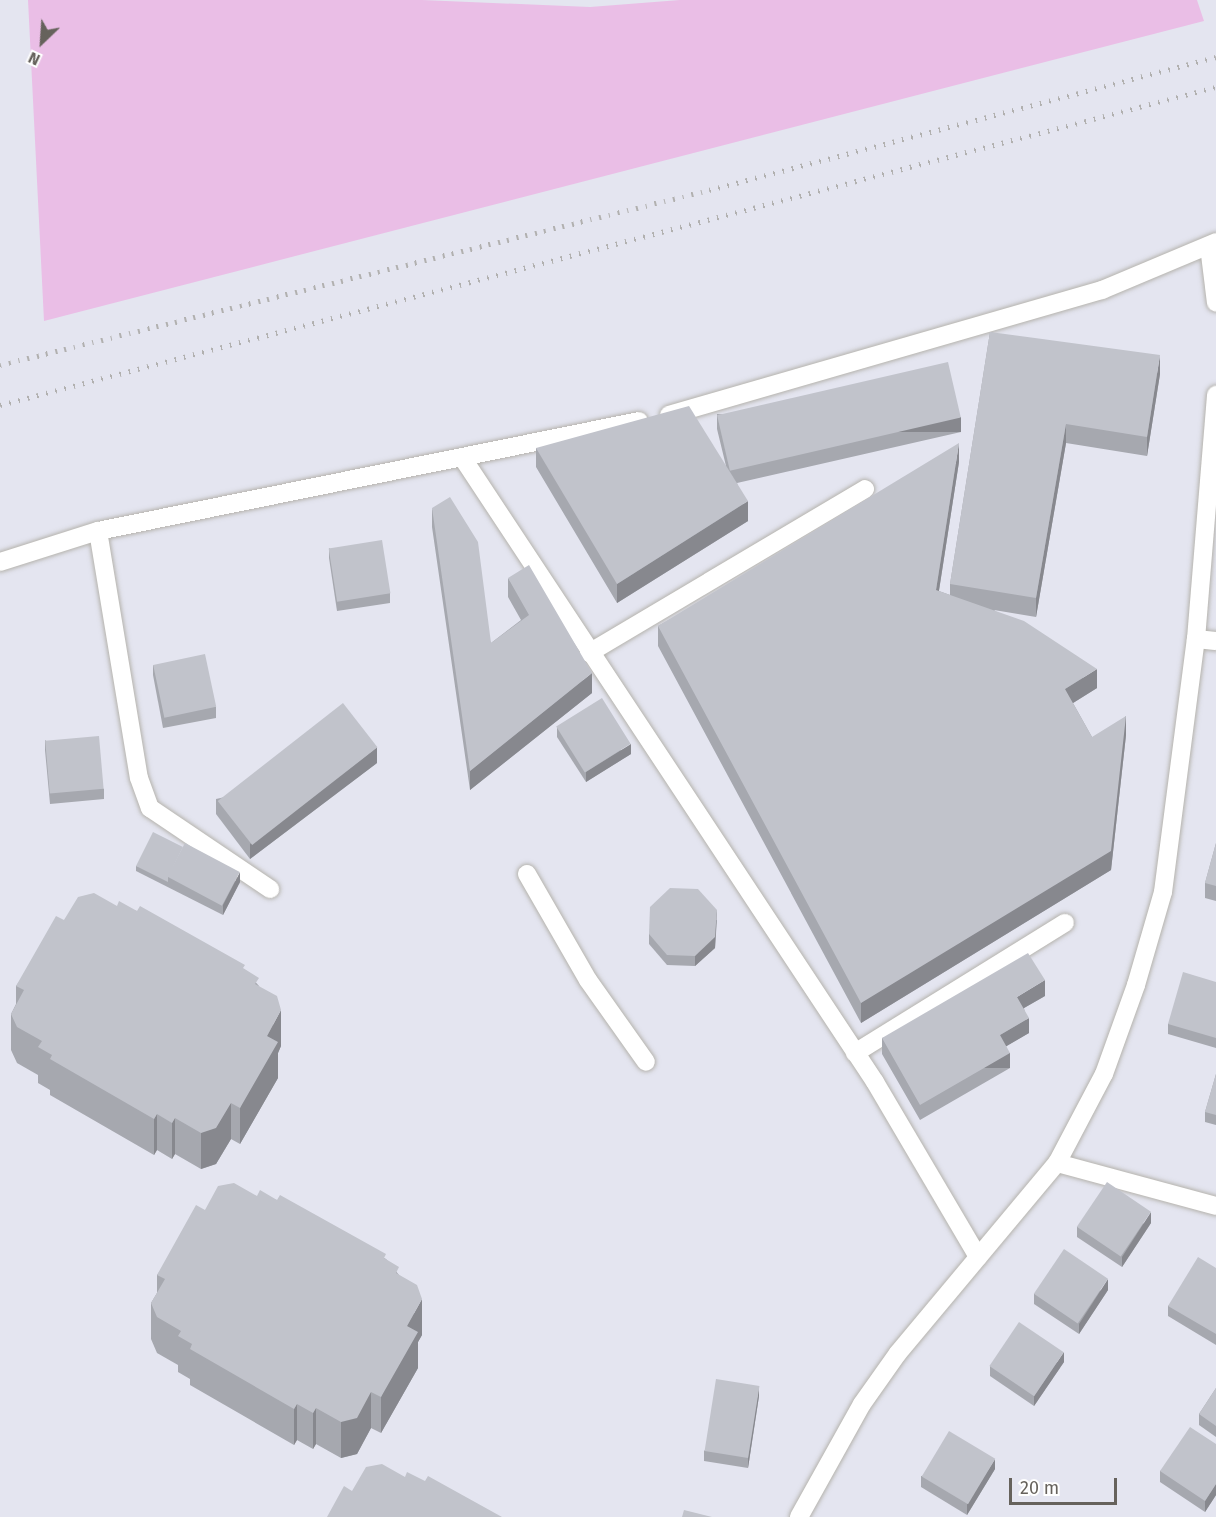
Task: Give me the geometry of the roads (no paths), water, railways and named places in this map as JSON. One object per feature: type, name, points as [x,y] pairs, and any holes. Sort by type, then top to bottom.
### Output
[{"type":"street","points":[[0,562],[98,531],[680,413],[1102,290],[1213,244],[1216,303]]},
{"type":"street","points":[[799,1517],[862,1404],[898,1353],[1058,1162],[1104,1074],[1137,984],[1163,892],[1196,639],[1216,395]]},
{"type":"street","points":[[462,457],[589,653],[855,1053],[978,1257]]},
{"type":"street","points":[[589,653],[865,489]]},
{"type":"street","points":[[98,531],[139,778],[150,808],[270,889]]},
{"type":"street","points":[[1196,639],[1216,641]]},
{"type":"street","points":[[527,874],[588,980],[646,1062]]},
{"type":"street","points":[[855,1053],[1065,923]]},
{"type":"street","points":[[1058,1162],[1216,1206]]},
{"type":"railway","points":[[0,365],[709,190],[1216,57]]},
{"type":"railway","points":[[0,405],[1216,87]]}]
